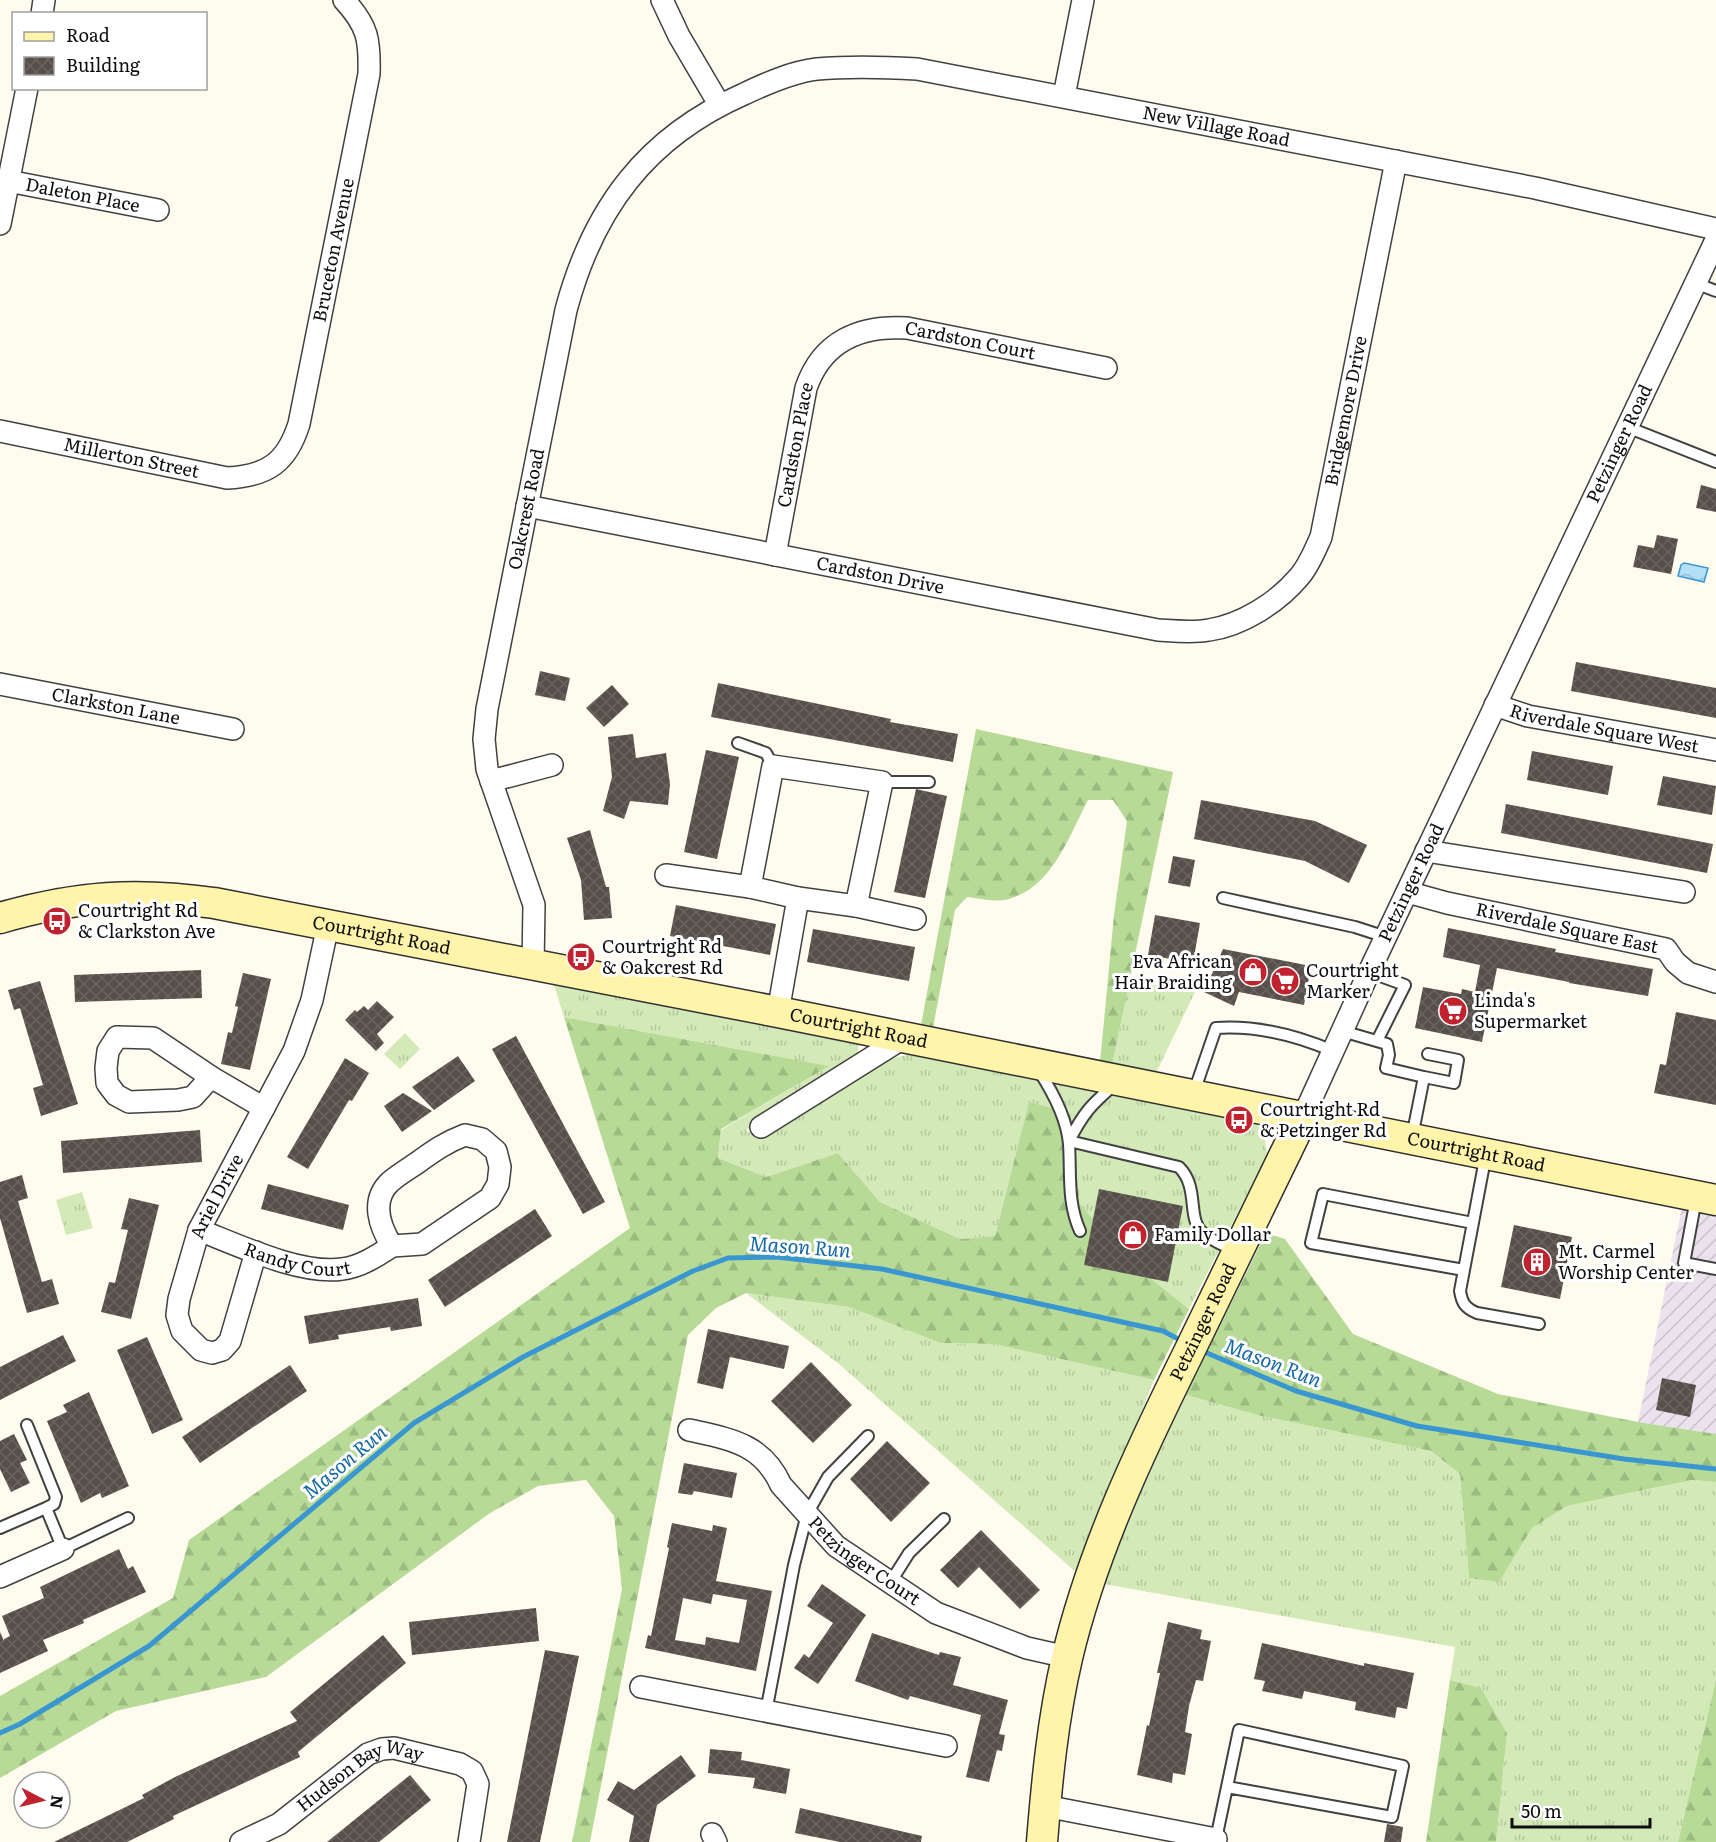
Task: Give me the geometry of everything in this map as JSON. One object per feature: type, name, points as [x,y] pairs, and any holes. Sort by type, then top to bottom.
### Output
[{"type":"street","points":[[662,0],[679,36],[719,104]]},
{"type":"street","points":[[1064,96],[1083,0]]},
{"type":"street","name":"Bruceton Avenue","points":[[260,473],[276,465],[286,453],[299,424],[369,74],[370,43],[351,7]]},
{"type":"street","name":"New Village Road","points":[[719,104],[770,82],[815,70],[874,67],[918,69],[1534,188],[1716,229]]},
{"type":"street","points":[[0,224],[27,90]]},
{"type":"street","name":"Oakcrest Road","points":[[533,964],[534,904],[487,769],[484,739],[487,709],[566,310],[575,276],[587,247],[620,191],[642,163],[664,141],[719,104]]},
{"type":"street","name":"Bridgemore Drive","points":[[1234,624],[1285,592],[1301,576],[1321,537],[1396,161]]},
{"type":"street","name":"Daleton Place","points":[[8,181],[158,210]]},
{"type":"street","name":"Petzinger Road","points":[[1042,1842],[1052,1738],[1068,1657],[1086,1592],[1128,1482],[1192,1344],[1303,1117],[1369,972],[1716,240]]},
{"type":"street","name":"Cardston Court","points":[[837,344],[854,334],[870,329],[907,328],[1106,368]]},
{"type":"street","name":"Cardston Place","points":[[775,555],[806,388],[818,364],[837,344]]},
{"type":"street","name":"Millerton Street","points":[[0,431],[228,478],[260,473]]},
{"type":"street","name":"Cardston Drive","points":[[527,506],[1158,630],[1185,632],[1210,630],[1234,624]]},
{"type":"street","name":"Clarkston Lane","points":[[0,684],[233,729]]},
{"type":"street","name":"Riverdale Square West","points":[[1495,705],[1528,716],[1716,750]]},
{"type":"street","points":[[491,781],[552,765]]},
{"type":"street","points":[[750,887],[773,766],[882,782],[856,906]]},
{"type":"street","points":[[1426,851],[1684,892]]},
{"type":"street","points":[[666,875],[750,887],[915,919]]},
{"type":"street","name":"Riverdale Square East","points":[[1407,892],[1447,903],[1666,949],[1675,962],[1688,973],[1716,982]]},
{"type":"street","name":"Courtright Road","points":[[0,918],[53,904],[117,896],[150,896],[214,903],[778,1012],[1706,1198]]},
{"type":"street","points":[[778,1012],[798,898]]},
{"type":"street","name":"Ariel Drive","points":[[256,1252],[230,1341],[222,1350],[212,1353],[201,1350],[182,1331],[177,1315],[179,1299],[199,1230],[298,1041],[312,1000],[328,925]]},
{"type":"street","points":[[211,1077],[193,1097],[166,1101],[129,1102],[116,1095],[107,1083],[108,1051],[117,1037],[153,1038],[211,1077],[264,1108]]},
{"type":"street","points":[[761,1127],[903,1038]]},
{"type":"street","name":"Randy Court","points":[[199,1230],[256,1252],[310,1268],[342,1269],[373,1258],[392,1246],[422,1244],[490,1198],[500,1176],[496,1151],[482,1139],[465,1135],[448,1141],[388,1183],[380,1198],[378,1215],[383,1231],[392,1246]]},
{"type":"street","name":"Petzinger Court","points":[[689,1430],[728,1439],[756,1451],[776,1473],[781,1485],[836,1546],[936,1613],[1027,1648],[1068,1657]]},
{"type":"street","points":[[0,1577],[63,1549]]},
{"type":"street","points":[[641,1687],[946,1746]]},
{"type":"street","name":"Hudson Bay Way","points":[[241,1842],[279,1824],[368,1754],[394,1748],[460,1764],[472,1771],[478,1784],[469,1842]]},
{"type":"street","points":[[1045,1806],[1216,1839]]},
{"type":"lane","points":[[1695,283],[1716,291]]},
{"type":"lane","points":[[1627,427],[1716,462]]},
{"type":"lane","points":[[738,742],[766,753],[773,766]]},
{"type":"lane","points":[[882,782],[929,782]]},
{"type":"lane","points":[[1223,898],[1355,927],[1386,937]]},
{"type":"lane","points":[[1369,972],[1405,985],[1377,1041]]},
{"type":"lane","points":[[1193,1095],[1216,1028],[1237,1027],[1299,1037],[1333,1051]]},
{"type":"lane","points":[[1342,1031],[1387,1044],[1389,1055],[1386,1068],[1454,1083],[1458,1060],[1428,1054]]},
{"type":"lane","points":[[1035,1063],[1057,1104],[1069,1141],[1070,1192],[1080,1231]]},
{"type":"lane","points":[[1412,1139],[1424,1077]]},
{"type":"lane","points":[[1069,1141],[1086,1110],[1119,1081]]},
{"type":"lane","points":[[1069,1141],[1179,1167],[1188,1176],[1196,1223],[1203,1233],[1237,1252]]},
{"type":"lane","points":[[1486,1154],[1460,1291],[1462,1302],[1468,1309],[1477,1313],[1539,1324]]},
{"type":"lane","points":[[1464,1270],[1311,1242],[1323,1194],[1473,1224]]},
{"type":"lane","points":[[1706,1198],[1684,1263],[1716,1269]]},
{"type":"lane","points":[[0,1528],[54,1504],[56,1497],[27,1425]]},
{"type":"lane","points":[[766,1712],[794,1565],[807,1514],[828,1477],[868,1437]]},
{"type":"lane","points":[[46,1508],[63,1549],[128,1518]]},
{"type":"lane","points":[[890,1583],[909,1553],[944,1519]]},
{"type":"lane","points":[[1216,1839],[1239,1730],[1403,1766],[1392,1817],[1227,1787]]},
{"type":"shaded area","points":[[1683,1202],[1716,1209],[1716,1434],[1638,1422]]},
{"type":"green space","points":[[976,729],[1173,772],[1112,1065],[1100,1063],[1114,915],[1127,821],[1113,800],[1088,800],[1056,861],[1034,886],[1020,895],[1004,900],[967,897],[955,910],[933,1028],[921,1025]]},
{"type":"green space","points":[[1129,980],[1195,992],[1155,1075],[1112,1065]]},
{"type":"green space","points":[[554,985],[859,1043],[857,1057],[746,1130],[756,1137],[877,1062],[924,1051],[1252,1119],[1264,1133],[1267,1155],[1189,1309],[1134,1265],[1080,1204],[1071,1113],[1029,1103],[995,1236],[960,1239],[880,1202],[838,1153],[766,1177],[718,1158],[721,1130],[828,1066],[564,1017]]},
{"type":"green space","points":[[564,1017],[829,1066],[721,1129],[718,1158],[766,1177],[838,1153],[880,1202],[960,1239],[995,1236],[1029,1102],[1071,1113],[1080,1204],[1134,1265],[1189,1309],[1154,1380],[994,1344],[940,1343],[849,1307],[746,1293],[716,1308],[688,1335],[590,1842],[572,1842],[622,1589],[614,1516],[586,1480],[538,1486],[490,1513],[266,1677],[116,1711],[0,1778],[0,1696],[173,1598],[189,1540],[630,1228]]},
{"type":"green space","points":[[405,1033],[420,1049],[400,1069],[384,1054]]},
{"type":"green space","points":[[82,1192],[93,1228],[66,1235],[56,1200]]},
{"type":"green space","points":[[1266,1233],[1285,1239],[1353,1334],[1498,1394],[1638,1422],[1716,1434],[1716,1482],[1692,1480],[1567,1506],[1532,1528],[1499,1582],[1469,1578],[1460,1474],[1431,1451],[1261,1416],[1186,1395]]},
{"type":"green space","points":[[746,1293],[849,1307],[940,1343],[994,1344],[1154,1380],[1077,1573],[839,1364]]},
{"type":"green space","points":[[1186,1395],[1261,1416],[1431,1451],[1460,1474],[1469,1578],[1499,1581],[1532,1528],[1567,1506],[1692,1480],[1716,1482],[1716,1679],[1678,1842],[1496,1842],[1507,1733],[1481,1688],[1450,1680],[1455,1647],[1104,1584],[1144,1483]]},
{"type":"green space","points":[[1716,1679],[1716,1842],[1678,1842]]},
{"type":"green space","points":[[1450,1680],[1481,1688],[1507,1733],[1496,1842],[1426,1842]]},
{"type":"water","points":[[1684,563],[1708,568],[1704,582],[1678,576],[1681,565]]},
{"type":"building","points":[[1701,485],[1716,489],[1716,512],[1696,508]]},
{"type":"building","points":[[1657,535],[1678,539],[1671,574],[1633,567],[1638,545],[1654,548]]},
{"type":"building","points":[[1576,662],[1716,688],[1716,718],[1571,691]]},
{"type":"building","points":[[540,671],[570,678],[565,701],[535,695]]},
{"type":"building","points":[[718,683],[891,719],[890,722],[958,734],[953,762],[711,717]]},
{"type":"building","points":[[612,685],[629,704],[604,727],[586,708]]},
{"type":"building","points":[[633,734],[636,758],[666,753],[670,784],[668,805],[630,801],[624,819],[603,811],[612,777],[608,737]]},
{"type":"building","points":[[706,750],[739,757],[717,859],[684,852]]},
{"type":"building","points":[[1532,751],[1613,766],[1608,795],[1527,780]]},
{"type":"building","points":[[1663,776],[1716,786],[1712,815],[1657,805]]},
{"type":"building","points":[[916,789],[947,796],[925,898],[894,892]]},
{"type":"building","points":[[1201,800],[1315,821],[1367,845],[1349,883],[1305,861],[1194,839]]},
{"type":"building","points":[[1506,804],[1713,844],[1707,873],[1501,833]]},
{"type":"building","points":[[590,830],[606,887],[609,887],[612,918],[584,920],[581,880],[567,838]]},
{"type":"building","points":[[1173,856],[1195,860],[1190,887],[1168,883]]},
{"type":"building","points":[[676,905],[776,924],[770,955],[670,936]]},
{"type":"building","points":[[1155,915],[1200,923],[1193,963],[1148,955]]},
{"type":"building","points":[[1448,928],[1556,949],[1555,952],[1653,969],[1648,996],[1497,968],[1482,1042],[1415,1028],[1423,987],[1461,994],[1462,989],[1475,992],[1480,965],[1443,957]]},
{"type":"building","points":[[813,929],[915,947],[909,981],[807,962]]},
{"type":"building","points":[[1223,949],[1311,966],[1304,1005],[1239,992],[1234,1006],[1204,992]]},
{"type":"building","points":[[201,970],[202,998],[75,1002],[74,975]]},
{"type":"building","points":[[243,973],[271,979],[250,1070],[221,1064],[228,1032],[232,1033],[238,1007],[235,1006]]},
{"type":"building","points":[[40,981],[78,1104],[41,1116],[33,1088],[43,1085],[20,1008],[14,1010],[8,990]]},
{"type":"building","points":[[377,1001],[394,1017],[377,1034],[384,1043],[376,1051],[345,1020],[355,1010],[357,1012],[364,1006],[368,1010]]},
{"type":"building","points":[[1676,1012],[1716,1020],[1716,1105],[1654,1093],[1660,1064],[1666,1065]]},
{"type":"building","points":[[516,1036],[605,1202],[583,1214],[492,1049]]},
{"type":"building","points":[[458,1056],[475,1081],[434,1110],[412,1087]]},
{"type":"building","points":[[345,1058],[369,1073],[352,1101],[349,1100],[308,1169],[287,1157]]},
{"type":"building","points":[[403,1093],[432,1111],[402,1132],[384,1106]]},
{"type":"building","points":[[200,1130],[202,1162],[63,1173],[61,1141]]},
{"type":"building","points":[[22,1175],[28,1198],[18,1201],[42,1282],[52,1279],[59,1304],[27,1313],[0,1218],[0,1182]]},
{"type":"building","points":[[268,1184],[349,1205],[343,1230],[261,1209]]},
{"type":"building","name":"Family Dollar","points":[[1099,1189],[1183,1206],[1168,1282],[1084,1265]]},
{"type":"building","points":[[129,1198],[159,1205],[131,1319],[101,1312],[109,1282],[115,1283],[128,1230],[121,1229]]},
{"type":"building","points":[[535,1209],[552,1236],[445,1307],[428,1280]]},
{"type":"building","name":"Mt. Carmel Worship Center","points":[[1514,1225],[1572,1237],[1560,1299],[1501,1287]]},
{"type":"building","points":[[418,1298],[422,1326],[391,1331],[390,1327],[338,1335],[339,1339],[309,1344],[304,1316]]},
{"type":"building","points":[[708,1329],[789,1346],[784,1369],[730,1357],[723,1389],[697,1383]]},
{"type":"building","points":[[63,1335],[76,1361],[0,1400],[0,1367]]},
{"type":"building","points":[[147,1337],[183,1420],[152,1434],[117,1350]]},
{"type":"building","points":[[811,1362],[852,1405],[813,1443],[771,1401]]},
{"type":"building","points":[[290,1365],[307,1391],[200,1463],[182,1437]]},
{"type":"building","points":[[1662,1378],[1696,1385],[1690,1417],[1656,1410]]},
{"type":"building","points":[[89,1392],[129,1486],[102,1498],[100,1493],[81,1503],[47,1421],[67,1412],[63,1405]]},
{"type":"building","points":[[14,1434],[27,1460],[20,1463],[30,1483],[11,1492],[0,1469],[0,1441]]},
{"type":"building","points":[[887,1441],[930,1483],[891,1522],[850,1479]]},
{"type":"building","points":[[684,1463],[737,1473],[732,1498],[694,1491],[692,1495],[678,1493]]},
{"type":"building","points":[[672,1523],[712,1531],[713,1525],[727,1528],[716,1581],[772,1591],[756,1671],[645,1648],[648,1635],[651,1636],[669,1548],[667,1547]],"holes":[[[713,1594],[747,1600],[739,1643],[706,1637],[705,1645],[675,1640],[683,1598],[711,1604]]]},
{"type":"building","points":[[981,1530],[1040,1590],[1020,1609],[979,1567],[958,1588],[940,1570]]},
{"type":"building","points":[[119,1549],[128,1569],[133,1566],[146,1592],[83,1620],[84,1623],[43,1640],[48,1651],[0,1673],[0,1632],[4,1641],[10,1636],[2,1616],[44,1598],[40,1587]]},
{"type":"building","points":[[822,1584],[866,1615],[818,1684],[794,1668],[804,1654],[809,1658],[833,1623],[807,1606]]},
{"type":"building","points":[[536,1608],[539,1641],[412,1655],[409,1622]]},
{"type":"building","points":[[1168,1622],[1202,1630],[1200,1639],[1211,1641],[1203,1681],[1196,1680],[1189,1706],[1185,1732],[1192,1734],[1185,1775],[1173,1773],[1172,1783],[1137,1775],[1160,1673],[1157,1673]]},
{"type":"building","points":[[872,1633],[939,1655],[940,1652],[961,1657],[953,1685],[1008,1700],[999,1734],[1005,1735],[1002,1751],[997,1750],[989,1782],[966,1777],[981,1715],[910,1696],[908,1700],[855,1681]]},
{"type":"building","points":[[383,1635],[406,1663],[298,1752],[300,1757],[173,1816],[174,1819],[127,1842],[54,1842],[144,1798],[142,1795],[175,1777],[297,1721],[290,1712]]},
{"type":"building","points":[[1262,1643],[1364,1666],[1364,1663],[1414,1673],[1407,1709],[1397,1707],[1395,1718],[1355,1710],[1356,1702],[1304,1691],[1302,1699],[1262,1691],[1265,1681],[1254,1679]]},
{"type":"building","points":[[545,1650],[579,1656],[540,1842],[507,1842]]},
{"type":"building","points":[[710,1749],[742,1752],[741,1760],[790,1769],[786,1794],[753,1788],[755,1778],[708,1773]]},
{"type":"building","points":[[681,1755],[696,1776],[657,1805],[649,1842],[629,1842],[634,1816],[607,1800],[618,1781],[634,1790]]},
{"type":"building","points":[[410,1775],[431,1800],[379,1842],[327,1842]]},
{"type":"building","points":[[800,1808],[922,1836],[921,1842],[840,1842],[795,1833]]},
{"type":"building","points":[[1387,1824],[1403,1827],[1401,1842],[1384,1842]]},
{"type":"waterway","name":"Mason Run","points":[[0,1733],[20,1724],[149,1646],[414,1423],[523,1357],[693,1271],[728,1258],[777,1257],[882,1269],[1163,1331],[1184,1342]]},
{"type":"waterway","name":"Mason Run","points":[[1200,1350],[1296,1391],[1417,1426],[1624,1459],[1716,1469]]},
{"type":"place","name":"Courtright Rd & Clarkston Ave","points":[[57,921]]},
{"type":"place","name":"Courtright Rd & Oakcrest Rd","points":[[581,957]]},
{"type":"place","name":"Eva African Hair Braiding","points":[[1253,972]]},
{"type":"place","name":"Courtright Marker","points":[[1285,981]]},
{"type":"place","name":"Linda's Supermarket","points":[[1453,1011]]},
{"type":"place","name":"Courtright Rd & Petzinger Rd","points":[[1239,1120]]},
{"type":"place","name":"Family Dollar","points":[[1133,1235]]},
{"type":"place","name":"Mt. Carmel Worship Center","points":[[1537,1262]]}]
